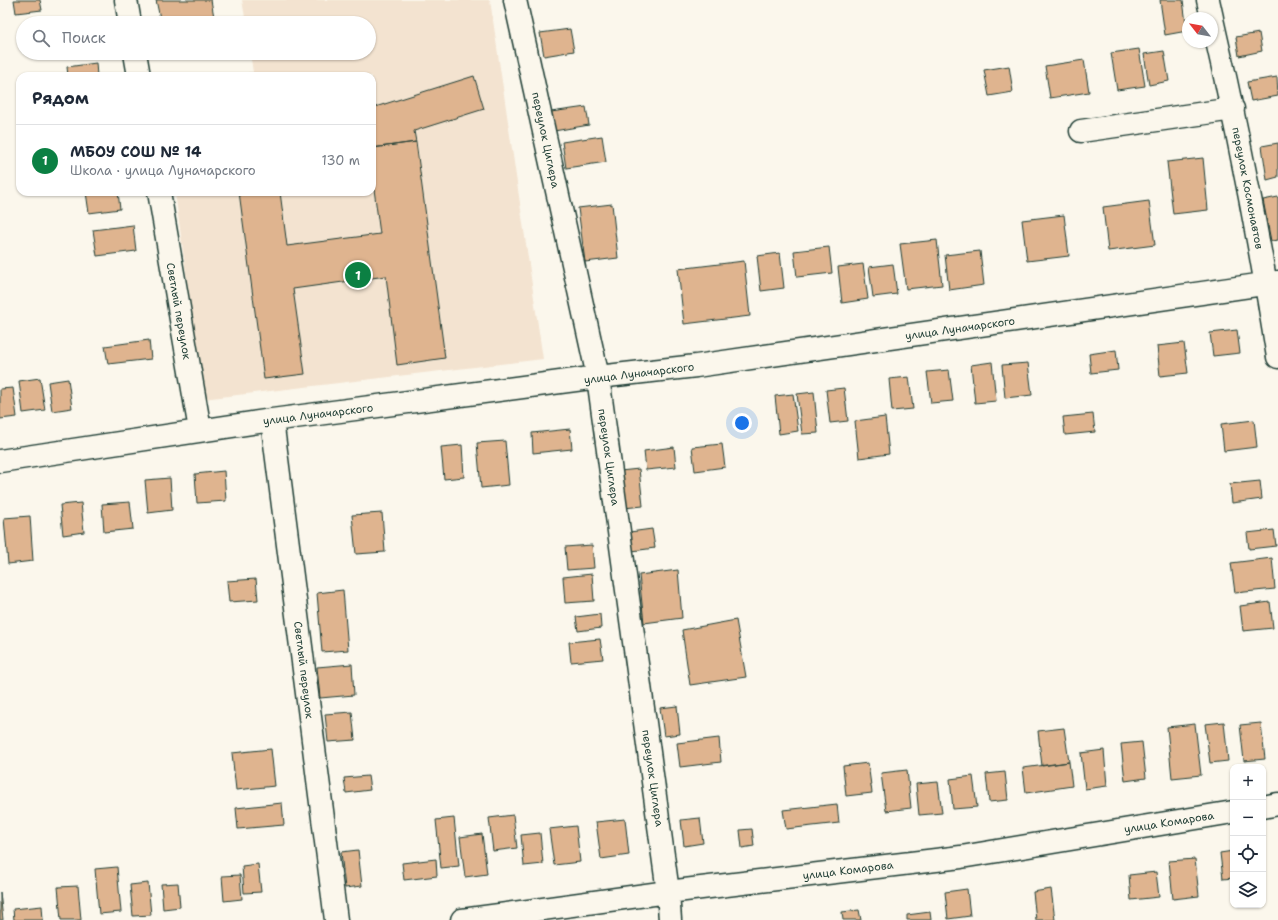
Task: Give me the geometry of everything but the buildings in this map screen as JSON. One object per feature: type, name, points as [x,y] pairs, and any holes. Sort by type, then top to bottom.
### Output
[{"type":"street","points":[[126,0],[129,16]]},
{"type":"street","name":"переулок Циглера","points":[[515,0],[598,377],[668,892],[670,920]]},
{"type":"street","name":"переулок Космонавтов","points":[[1208,0],[1211,12]]},
{"type":"street","name":"переулок Космонавтов","points":[[1218,45],[1272,283],[1278,357]]},
{"type":"street","points":[[136,60],[138,72]]},
{"type":"street","points":[[1081,131],[1233,109]]},
{"type":"street","name":"Светлый переулок","points":[[160,196],[200,430]]},
{"type":"street","name":"улица Луначарского","points":[[0,461],[200,430],[598,377],[712,364],[1272,283]]},
{"type":"street","name":"Светлый переулок","points":[[272,420],[336,920]]},
{"type":"street","points":[[1266,806],[1278,804]]},
{"type":"street","name":"улица Комарова","points":[[462,920],[668,892],[961,857],[1230,812]]},
{"type":"shaded area","points":[[242,0],[490,0],[543,359],[203,399],[176,196],[376,196],[376,72],[253,72],[251,60],[376,60],[376,16],[245,16]]},
{"type":"place","name":"МБОУ СОШ № 14","points":[[358,275]]}]
